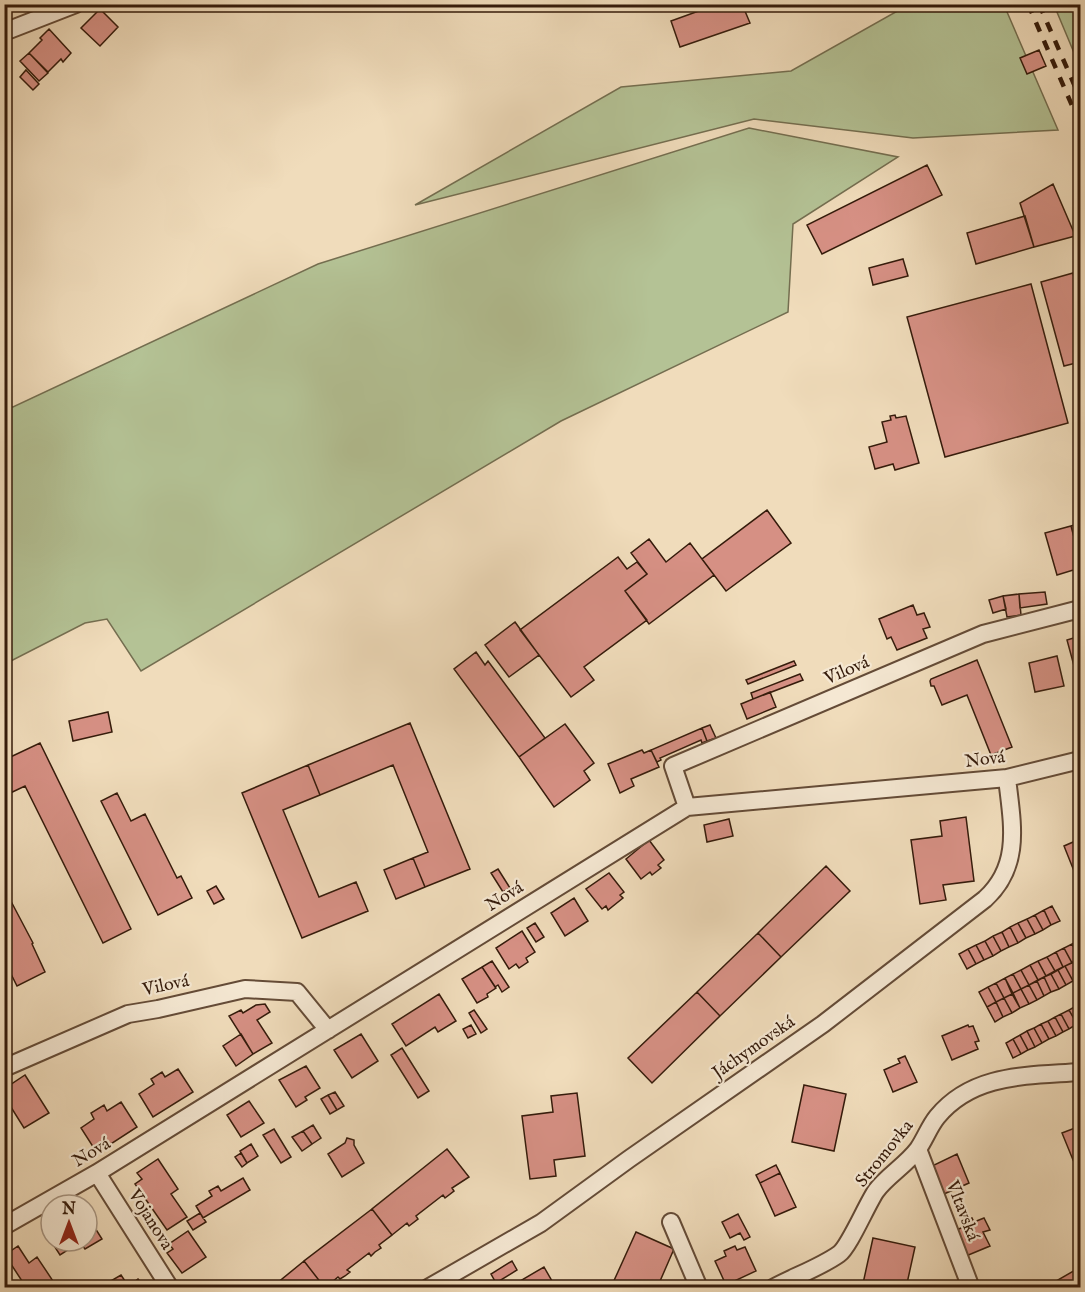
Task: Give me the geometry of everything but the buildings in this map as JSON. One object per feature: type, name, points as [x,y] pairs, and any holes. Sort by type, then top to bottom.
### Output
[{"type":"street","points":[[4,32],[76,4]]},
{"type":"street","name":"Vilová","points":[[687,807],[673,766],[982,634],[1080,609]]},
{"type":"street","name":"Nová","points":[[4,1226],[98,1173],[687,807],[1007,778],[1080,760]]},
{"type":"street","name":"Jáchymovská","points":[[428,1287],[541,1224],[629,1159],[823,1024],[985,899],[1000,882],[1010,857],[1013,826],[1007,778]]},
{"type":"street","name":"Vilová","points":[[4,1068],[128,1014],[244,989],[297,992],[328,1030]]},
{"type":"street","name":"Stromovka","points":[[773,1287],[841,1253],[877,1190],[902,1168],[918,1149],[936,1119],[952,1102],[989,1081],[1080,1072]]},
{"type":"street","name":"Vltavská","points":[[918,1149],[971,1287]]},
{"type":"street","name":"Vojanova","points":[[98,1173],[170,1287]]},
{"type":"street","points":[[671,1222],[699,1287]]},
{"type":"green space","points":[[908,5],[1004,5],[1058,130],[913,138],[754,119],[415,205],[621,87],[791,71]]},
{"type":"green space","points":[[1054,5],[1080,5],[1080,67]]},
{"type":"green space","points":[[749,128],[898,157],[793,224],[788,312],[561,421],[141,671],[107,619],[85,623],[5,664],[5,406],[13,407],[318,264]]},
{"type":"railway","points":[[1028,4],[1080,124]]},
{"type":"railway","points":[[1039,4],[1080,98]]}]
